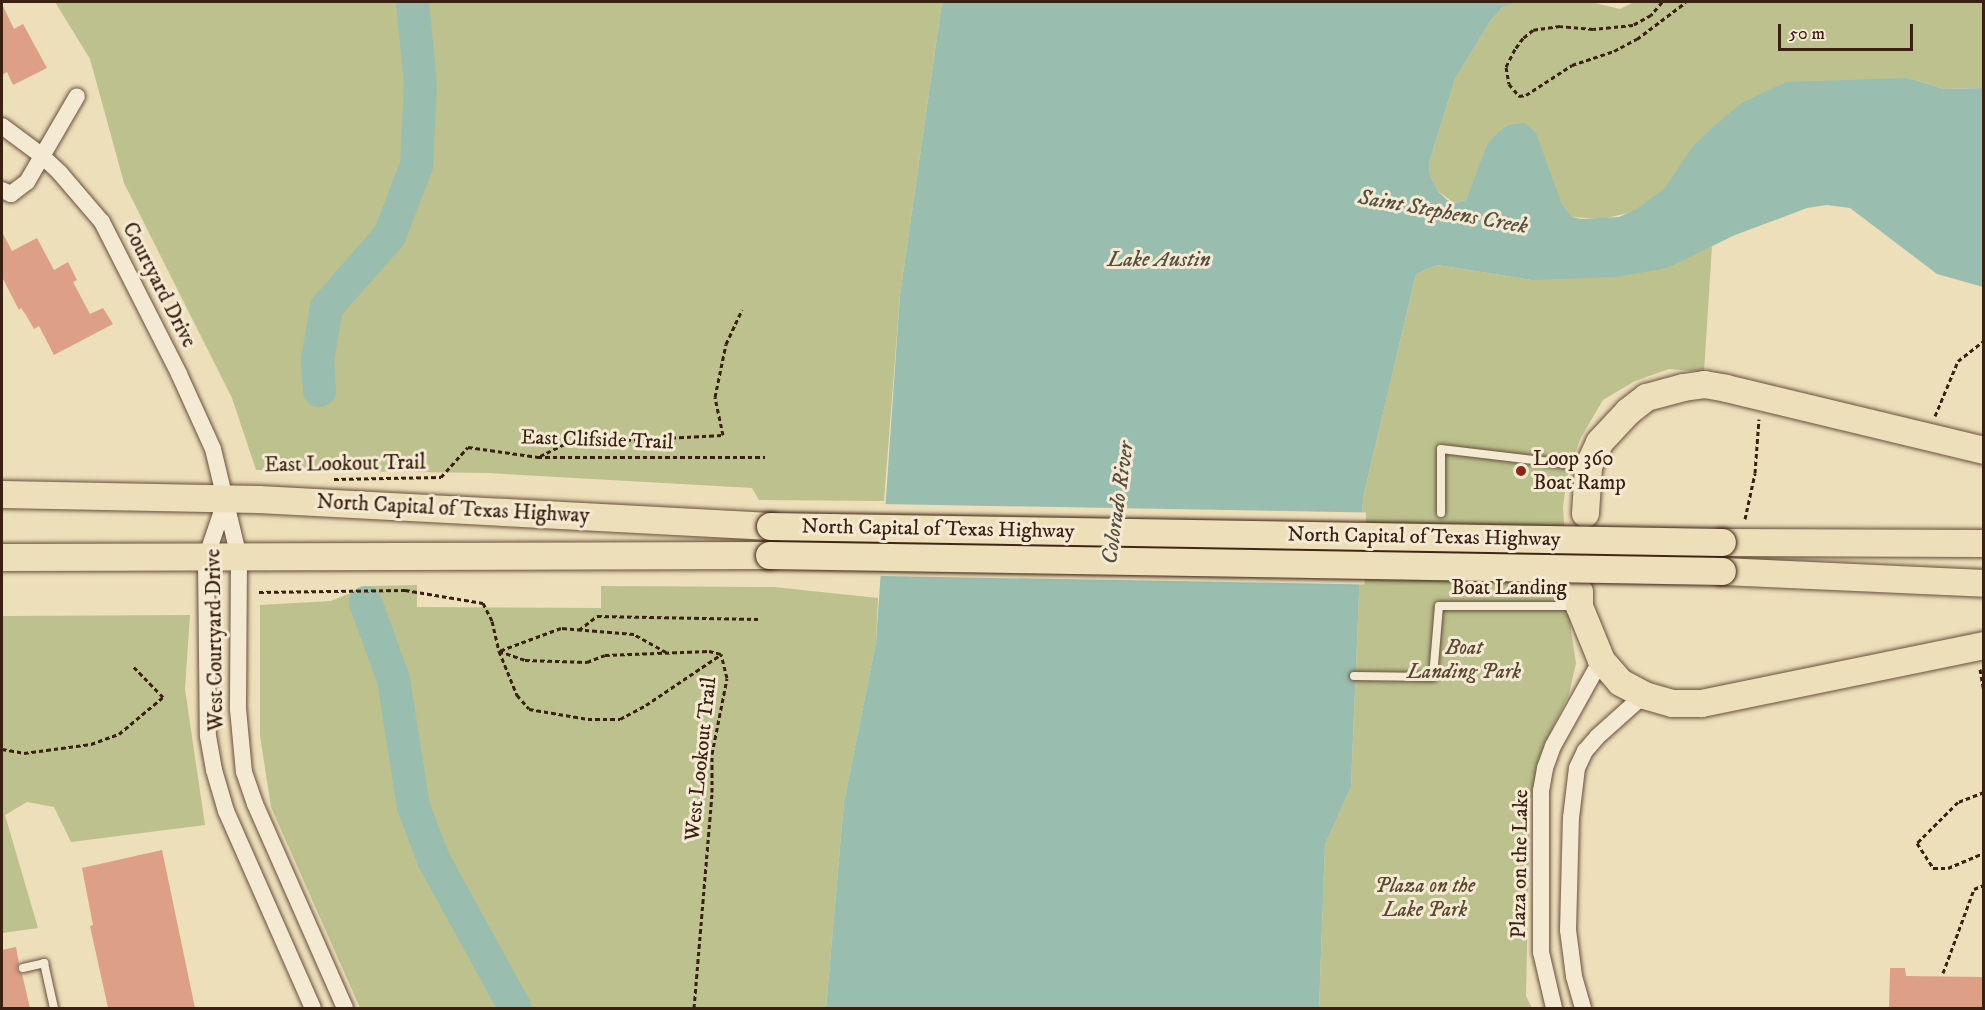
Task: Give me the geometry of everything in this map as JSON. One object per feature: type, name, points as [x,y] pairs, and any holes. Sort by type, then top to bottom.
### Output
[{"type":"highway","points":[[1585,513],[1588,466],[1599,442],[1628,411],[1646,397],[1704,384],[1983,450]]},
{"type":"highway","name":"North Capital of Texas Highway","points":[[2,494],[226,498],[770,526],[1728,542],[1983,543]]},
{"type":"highway","name":"North Capital of Texas Highway","points":[[2,557],[770,555],[1722,571],[1983,583]]},
{"type":"highway","points":[[1579,599],[1601,660],[1620,682],[1644,695],[1672,703],[1701,703],[1983,645]]},
{"type":"street","points":[[2,190],[10,194],[27,182],[77,96]]},
{"type":"street","name":"Courtyard Drive","points":[[2,126],[41,155],[102,222],[179,374],[213,449],[226,498]]},
{"type":"street","name":"West Courtyard Drive","points":[[226,498],[239,557],[238,709],[244,772],[255,804],[343,1003]]},
{"type":"street","name":"West Courtyard Drive","points":[[226,498],[206,558],[207,736],[213,770],[226,811],[315,1008]]},
{"type":"street","name":"Plaza on the Lake","points":[[1554,1008],[1541,952],[1541,790],[1545,768],[1553,747],[1601,660]]},
{"type":"street","points":[[1583,1008],[1574,976],[1568,930],[1571,818],[1577,768],[1585,751],[1597,736],[1644,695]]},
{"type":"street","points":[[315,1008],[343,1003]]},
{"type":"lane","points":[[1441,513],[1441,449],[1588,466]]},
{"type":"lane","name":"Boat Landing","points":[[1354,676],[1433,677],[1439,606],[1579,599]]},
{"type":"lane","points":[[23,968],[44,963],[54,1008]]},
{"type":"path","points":[[1662,2],[1651,15],[1633,25],[1593,29],[1560,26],[1533,30],[1523,38],[1506,67],[1509,84],[1519,96],[1526,94],[1572,65],[1614,51],[1638,39],[1686,2]]},
{"type":"path","points":[[538,457],[567,443],[723,435],[715,397],[726,344],[742,309]]},
{"type":"path","points":[[1927,436],[1958,361],[1983,341]]},
{"type":"path","points":[[1728,542],[1746,517],[1755,473],[1760,396]]},
{"type":"path","name":"East Clifside Trail","points":[[441,477],[468,447],[538,457],[765,457]]},
{"type":"path","name":"East Lookout Trail","points":[[334,479],[441,477]]},
{"type":"path","points":[[260,592],[405,590],[483,603],[492,621],[499,651],[517,695],[529,709],[588,719],[620,719],[646,705],[721,654]]},
{"type":"path","points":[[579,630],[597,616],[758,619]]},
{"type":"path","points":[[499,651],[561,628],[634,634],[668,653]]},
{"type":"path","name":"West Lookout Trail","points":[[499,651],[525,660],[556,662],[587,662],[604,655],[709,651],[721,654],[727,678],[712,754],[712,792],[694,1008]]},
{"type":"path","points":[[2,749],[24,753],[91,744],[119,734],[163,697],[132,665]]},
{"type":"path","points":[[1983,792],[1958,802],[1917,843],[1933,868],[1948,868],[1983,853]]},
{"type":"path","points":[[1943,973],[1974,889],[1983,885]]},
{"type":"green space","points":[[55,2],[942,2],[900,295],[884,501],[759,500],[752,488],[488,473],[256,470],[232,398],[124,183],[90,59]]},
{"type":"green space","points":[[1514,2],[1591,2],[1620,9],[1634,2],[1983,2],[1983,88],[1944,89],[1908,78],[1740,104],[1719,122],[1667,189],[1637,211],[1602,219],[1572,217],[1497,133],[1488,145],[1466,200],[1454,203],[1438,191],[1430,176],[1429,163],[1455,79],[1491,20],[1503,7]]},
{"type":"green space","name":"Boat Landing Park","points":[[1712,246],[1704,372],[1669,369],[1635,381],[1603,400],[1580,439],[1567,478],[1563,507],[1571,631],[1576,663],[1569,694],[1544,745],[1530,801],[1526,996],[1532,1008],[1319,1008],[1325,845],[1351,787],[1363,498],[1416,274],[1437,265],[1532,280],[1695,254]]},
{"type":"green space","points":[[417,585],[417,607],[601,608],[601,586],[774,587],[878,598],[876,642],[844,802],[826,1008],[360,1008],[271,807],[260,736],[260,605],[331,601],[368,586]]},
{"type":"green space","points":[[190,615],[185,689],[205,825],[71,842],[54,807],[27,802],[5,815],[38,928],[2,933],[2,616]]},
{"type":"water","name":"Lake Austin","points":[[942,2],[1517,2],[1503,7],[1491,20],[1455,79],[1429,163],[1430,176],[1438,191],[1447,200],[1455,203],[1466,200],[1487,145],[1497,133],[1509,125],[1525,123],[1536,133],[1562,205],[1572,217],[1581,219],[1619,217],[1637,209],[1665,188],[1693,146],[1724,117],[1740,104],[1786,82],[1908,78],[1944,89],[1983,88],[1983,287],[1937,274],[1850,208],[1827,205],[1807,208],[1735,235],[1667,268],[1616,277],[1532,280],[1437,265],[1416,274],[1363,498],[1351,787],[1325,845],[1319,1008],[826,1008],[844,802],[876,642],[900,295]]},
{"type":"pier","points":[[881,504],[1366,512],[1365,584],[880,576]]},
{"type":"building","points":[[2,4],[14,29],[23,24],[47,68],[13,85],[7,72],[2,75]]},
{"type":"building","points":[[2,232],[12,251],[37,238],[54,270],[68,262],[77,280],[73,282],[90,314],[103,308],[113,324],[54,355],[39,326],[34,329],[21,308],[19,310],[2,277]]},
{"type":"building","points":[[162,850],[195,1008],[108,1008],[90,926],[93,925],[82,868]]},
{"type":"building","points":[[16,947],[19,963],[17,969],[22,974],[30,1008],[2,1008],[2,950]]},
{"type":"building","points":[[1890,968],[1905,968],[1906,976],[1983,977],[1983,1008],[1889,1008]]},
{"type":"waterway","points":[[319,390],[317,359],[326,307],[389,235],[416,165],[420,84],[412,2]]},
{"type":"waterway","points":[[365,602],[393,679],[413,806],[433,859],[515,1008]]},
{"type":"place","name":"Loop 360 Boat Ramp","points":[[1521,471]]},
{"type":"water label","name":"Saint Stephens Creek","points":[[1443,212]]},
{"type":"water label","name":"Colorado River","points":[[1118,503]]},
{"type":"park label","name":"Plaza on the Lake Park","points":[[1425,898]]}]
